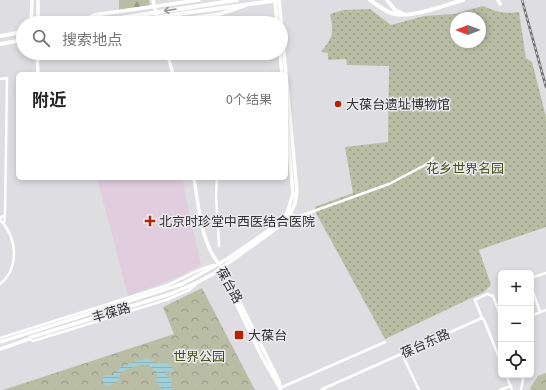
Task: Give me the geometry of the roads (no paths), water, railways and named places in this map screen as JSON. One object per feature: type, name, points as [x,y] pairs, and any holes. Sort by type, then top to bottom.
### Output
[{"type":"main road","points":[[31,16],[32,0]]},
{"type":"main road","points":[[38,0],[38,16]]},
{"type":"main road","points":[[153,0],[157,16]]},
{"type":"main road","points":[[92,16],[199,0]]},
{"type":"main road","points":[[131,16],[236,0]]},
{"type":"main road","points":[[165,16],[277,0]]},
{"type":"main road","points":[[277,0],[277,16]]},
{"type":"main road","points":[[277,0],[279,16]]},
{"type":"main road","points":[[370,0],[391,13],[399,15],[409,15],[463,0]]},
{"type":"main road","points":[[388,0],[400,14],[409,15]]},
{"type":"main road","points":[[498,0],[500,4]]},
{"type":"main road","points":[[206,16],[220,14],[249,5]]},
{"type":"main road","points":[[0,36],[16,33]]},
{"type":"main road","points":[[0,44],[16,41]]},
{"type":"main road","points":[[37,60],[38,72]]},
{"type":"main road","points":[[169,60],[172,72]]},
{"type":"main road","points":[[281,60],[282,72]]},
{"type":"main road","points":[[283,60],[284,72]]},
{"type":"main road","points":[[288,106],[297,192],[295,203],[288,214]]},
{"type":"main road","points":[[288,138],[293,194],[288,214]]},
{"type":"main road","name":"葆台路","points":[[194,180],[202,225],[211,254],[221,268],[279,381],[280,389]]},
{"type":"main road","name":"丰葆路","points":[[0,342],[172,288],[188,281],[218,264],[266,233],[288,214]]},
{"type":"main road","name":"丰葆路","points":[[0,349],[29,340],[31,337],[170,294],[196,283],[221,268],[273,232],[284,223],[288,214]]},
{"type":"street","points":[[0,79],[7,78],[6,215],[4,224]]},
{"type":"street","points":[[288,214],[303,215],[389,184],[429,163],[433,158]]},
{"type":"street","points":[[217,180],[216,195],[219,246]]},
{"type":"street","points":[[0,284],[6,280],[14,260],[12,239],[0,219],[6,215]]},
{"type":"street","points":[[0,338],[162,287],[182,279],[203,267],[218,264]]},
{"type":"street","points":[[534,277],[546,273]]},
{"type":"street","points":[[498,309],[493,296],[487,294],[475,300],[498,355]]},
{"type":"street","points":[[534,295],[540,312]]},
{"type":"street","points":[[534,315],[546,310]]},
{"type":"street","name":"葆台东路","points":[[324,389],[482,318]]},
{"type":"street","points":[[280,389],[385,342]]},
{"type":"street","points":[[402,354],[419,390]]},
{"type":"street","points":[[507,378],[512,390]]},
{"type":"street","points":[[521,390],[524,378]]},
{"type":"street","points":[[500,390],[511,386]]},
{"type":"water","points":[[147,359],[161,364],[168,363],[171,366],[175,372],[167,371],[166,375],[168,378],[172,378],[171,386],[175,390],[164,390],[156,383],[156,372],[147,365],[139,365],[123,371],[120,374],[118,382],[107,386],[104,384],[102,377],[105,375],[113,375],[121,367],[136,361]]},
{"type":"railway","points":[[522,0],[546,87]]},
{"type":"place","name":"大葆台遗址博物馆","points":[[338,104]]},
{"type":"place","name":"北京时珍堂中西医结合医院","points":[[150,221]]},
{"type":"place","name":"大葆台","points":[[239,335]]},
{"type":"park label","name":"花乡世界名园","points":[[465,168]]},
{"type":"park label","name":"世界公园","points":[[199,356]]}]
